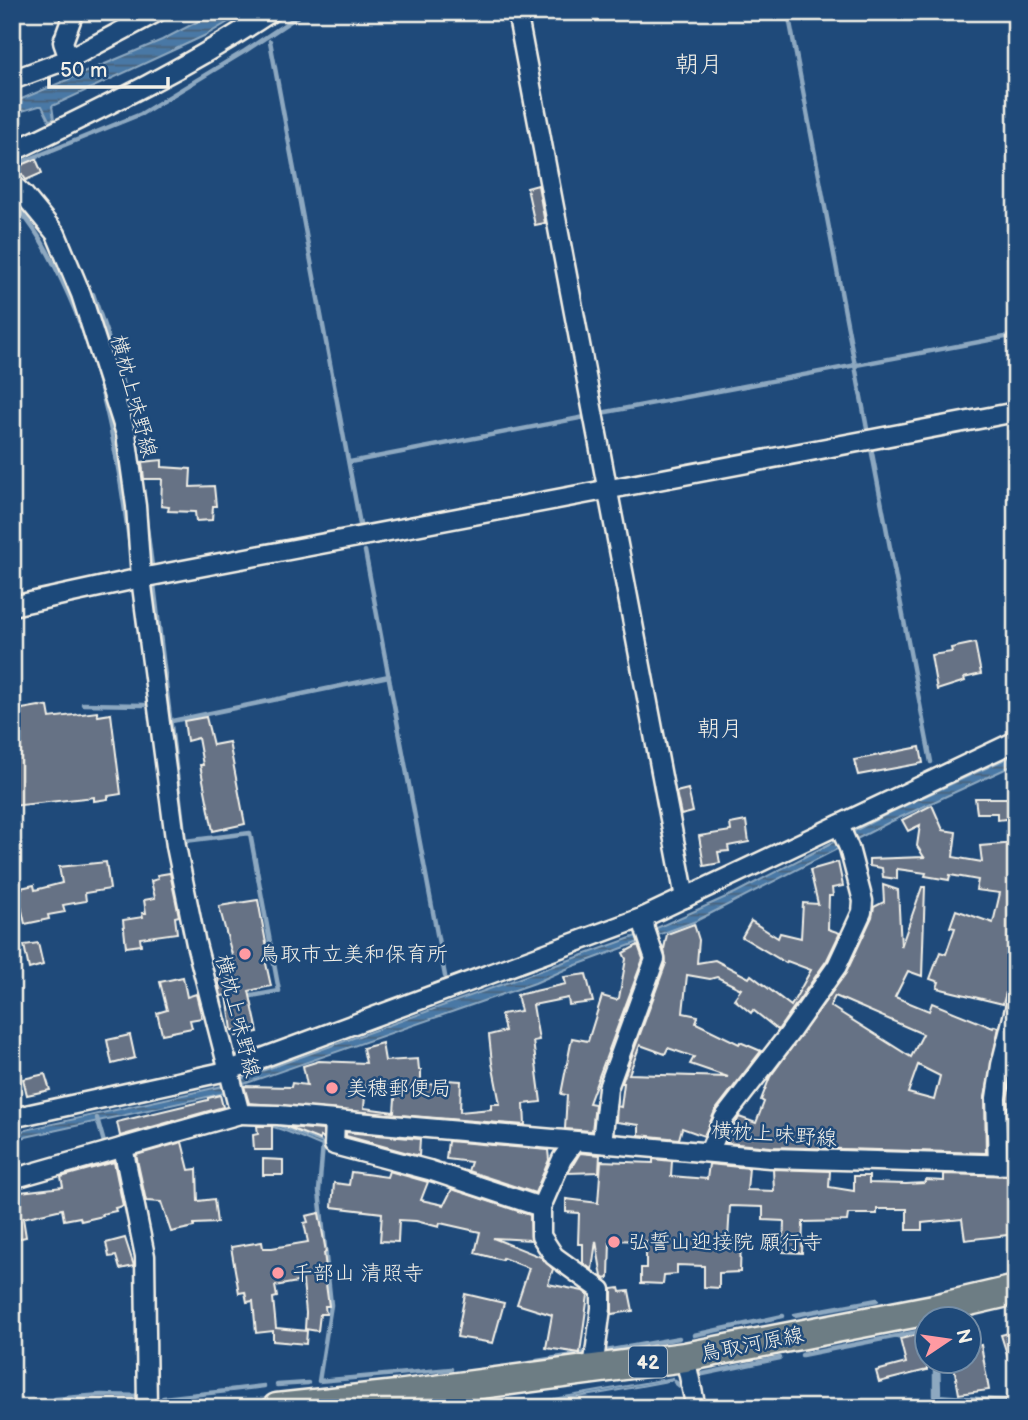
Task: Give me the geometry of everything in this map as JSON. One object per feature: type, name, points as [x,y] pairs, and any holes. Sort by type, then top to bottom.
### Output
[{"type":"main road","name":"鳥取河原線","points":[[277,1408],[685,1357],[934,1309],[1016,1290]]},
{"type":"street","points":[[69,59],[63,42],[74,12]]},
{"type":"street","points":[[12,80],[69,59],[157,12]]},
{"type":"street","points":[[12,152],[146,88],[271,12]]},
{"type":"street","points":[[517,12],[685,898]]},
{"type":"street","name":"横枕上味野線","points":[[12,184],[55,234],[81,294],[126,434],[136,506],[141,578],[176,846],[196,944],[240,1114],[770,1158],[1007,1165]]},
{"type":"street","points":[[12,606],[141,578],[1016,412]]},
{"type":"street","points":[[12,1118],[227,1071],[644,917],[1016,741]]},
{"type":"street","points":[[709,1152],[724,1118],[781,1045],[837,966],[862,912],[863,901],[849,848],[839,825]]},
{"type":"street","points":[[602,1143],[608,1088],[655,959],[644,917]]},
{"type":"street","points":[[1007,1165],[996,1098],[1016,1005]]},
{"type":"street","points":[[12,1180],[240,1114]]},
{"type":"street","points":[[335,1120],[334,1145],[429,1170],[541,1207]]},
{"type":"street","points":[[575,1141],[562,1159],[541,1207],[541,1236],[554,1256],[601,1290],[593,1369]]},
{"type":"street","points":[[123,1147],[145,1256],[147,1408]]},
{"type":"street","points":[[685,1357],[696,1408]]},
{"type":"water","points":[[216,12],[245,12],[206,35],[52,106],[54,119],[49,120],[42,106],[12,114],[12,103],[162,40]]},
{"type":"water","points":[[1016,754],[1016,764],[890,822],[696,921],[535,983],[239,1088],[237,1080],[650,931],[735,893],[891,812]]},
{"type":"water","points":[[223,1086],[225,1093],[12,1140],[12,1133]]},
{"type":"water","points":[[255,1119],[323,1143],[322,1146],[271,1126],[239,1123]]},
{"type":"water","points":[[673,1378],[563,1399],[508,1406],[452,1408],[553,1399]]},
{"type":"building","points":[[36,159],[42,173],[26,180],[17,167]]},
{"type":"building","points":[[538,185],[545,223],[535,225],[527,188]]},
{"type":"building","points":[[162,460],[162,467],[191,469],[190,487],[214,486],[216,506],[213,506],[212,520],[196,521],[195,512],[168,511],[169,507],[161,506],[162,479],[144,479],[142,462]]},
{"type":"building","points":[[975,643],[981,674],[937,690],[931,655],[952,652],[951,648]]},
{"type":"building","points":[[48,707],[50,718],[97,712],[98,716],[111,714],[121,794],[94,801],[94,797],[12,806],[12,719],[17,719],[16,710]]},
{"type":"building","points":[[206,717],[213,745],[229,742],[245,824],[213,831],[200,765],[203,765],[198,738],[187,741],[184,721]]},
{"type":"building","points":[[920,747],[923,763],[858,775],[854,760]]},
{"type":"building","points":[[688,789],[693,812],[681,815],[676,792]]},
{"type":"building","points":[[975,798],[1016,798],[1016,818],[997,820],[997,813],[977,813]]},
{"type":"building","points":[[932,805],[943,830],[956,832],[953,857],[982,862],[980,846],[1016,843],[1016,954],[1003,1004],[937,988],[939,982],[930,979],[940,952],[946,954],[955,928],[950,927],[956,910],[993,923],[1000,893],[976,890],[978,880],[950,875],[949,880],[897,869],[897,879],[883,877],[882,868],[869,866],[869,859],[924,857],[917,846],[920,825],[908,831],[902,820]]},
{"type":"building","points":[[746,821],[749,842],[728,846],[729,851],[718,852],[720,863],[704,866],[699,836],[731,831],[730,824]]},
{"type":"building","points":[[106,862],[110,889],[85,893],[86,901],[63,905],[65,912],[48,915],[49,919],[25,924],[20,901],[12,903],[12,890],[34,885],[35,890],[62,883],[59,867]]},
{"type":"building","points":[[838,862],[843,886],[832,888],[833,896],[829,896],[828,929],[840,933],[827,960],[778,1030],[734,999],[741,989],[717,977],[710,979],[687,975],[683,1013],[698,1016],[696,1023],[739,1044],[740,1042],[761,1051],[715,1111],[704,1136],[682,1128],[679,1139],[639,1135],[639,1125],[616,1122],[617,1106],[621,1107],[622,1083],[666,963],[664,949],[667,934],[694,924],[699,940],[697,963],[715,960],[749,978],[751,975],[791,1006],[811,970],[787,961],[786,963],[742,937],[751,921],[778,938],[780,933],[801,938],[803,903],[818,904],[810,870]],"holes":[[[640,1045],[665,1054],[668,1048],[694,1057],[690,1064],[728,1077],[629,1074]]]},
{"type":"building","points":[[170,873],[179,916],[175,917],[177,933],[140,938],[141,945],[126,947],[123,920],[143,917],[142,913],[146,913],[144,900],[155,898],[151,881],[158,879],[157,875]]},
{"type":"building","points":[[883,885],[898,890],[901,947],[922,887],[925,887],[922,976],[908,971],[895,997],[929,1011],[932,1003],[993,1028],[999,1027],[985,1097],[986,1153],[771,1147],[726,1143],[739,1117],[756,1123],[770,1077],[846,973],[874,907],[884,902]],"holes":[[[835,996],[923,1034],[911,1057],[830,1006]],[[918,1065],[940,1076],[934,1100],[908,1093]]]},
{"type":"building","points":[[258,900],[271,986],[249,991],[258,1032],[236,1036],[235,1030],[232,1030],[227,995],[221,996],[218,978],[232,975],[230,963],[234,962],[219,906]]},
{"type":"building","points":[[38,943],[43,965],[29,969],[24,945]]},
{"type":"building","points":[[638,945],[643,959],[589,1103],[595,1104],[592,1131],[565,1129],[567,1095],[561,1094],[572,1038],[588,1041],[602,996],[616,1000],[619,998],[626,959],[623,953]]},
{"type":"building","points":[[586,974],[593,1002],[569,1005],[568,998],[533,1005],[539,1040],[533,1041],[541,1102],[524,1104],[525,1125],[249,1103],[244,1086],[291,1087],[292,1083],[307,1085],[303,1066],[319,1061],[366,1063],[363,1048],[382,1043],[385,1061],[418,1059],[421,1084],[447,1085],[447,1080],[461,1081],[460,1112],[491,1109],[491,1104],[500,1104],[489,1035],[505,1031],[501,1014],[521,1011],[517,995],[566,984],[564,977]],"holes":[[[366,1084],[396,1085],[394,1112],[364,1108]]]},
{"type":"building","points":[[183,977],[187,997],[196,994],[202,1018],[190,1020],[192,1028],[162,1034],[157,1013],[167,1010],[160,982]]},
{"type":"building","points":[[130,1035],[135,1058],[112,1064],[107,1040]]},
{"type":"building","points":[[1016,1053],[1016,1154],[1009,1153],[1007,1099]]},
{"type":"building","points":[[45,1074],[50,1090],[27,1095],[23,1079]]},
{"type":"building","points":[[220,1095],[223,1107],[120,1136],[117,1122]]},
{"type":"building","points":[[257,1126],[272,1126],[272,1150],[254,1150],[253,1135],[258,1134]]},
{"type":"building","points":[[287,1127],[323,1130],[323,1138],[320,1137],[320,1140]]},
{"type":"building","points":[[346,1132],[420,1139],[419,1156],[346,1136]]},
{"type":"building","points":[[448,1141],[548,1150],[549,1160],[535,1193],[468,1171],[471,1162],[446,1159]]},
{"type":"building","points":[[182,1142],[189,1170],[197,1169],[198,1201],[214,1199],[217,1223],[194,1224],[194,1227],[171,1232],[161,1202],[146,1201],[136,1155]]},
{"type":"building","points":[[580,1153],[600,1155],[599,1172],[568,1173]]},
{"type":"building","points":[[263,1159],[283,1160],[283,1175],[263,1175]]},
{"type":"building","points":[[653,1159],[672,1161],[671,1176],[707,1179],[709,1164],[749,1168],[747,1190],[774,1191],[773,1169],[830,1171],[829,1187],[854,1191],[854,1176],[869,1176],[869,1183],[906,1184],[925,1183],[926,1180],[944,1181],[944,1174],[1016,1176],[1016,1234],[965,1240],[962,1219],[922,1223],[922,1230],[907,1230],[907,1209],[877,1209],[877,1214],[848,1214],[847,1221],[803,1222],[802,1253],[783,1252],[784,1221],[763,1220],[763,1207],[730,1206],[728,1239],[741,1239],[740,1272],[719,1273],[719,1288],[704,1287],[704,1266],[677,1265],[677,1274],[664,1275],[663,1284],[641,1283],[641,1268],[646,1268],[646,1241],[610,1240],[609,1278],[605,1279],[602,1277],[596,1241],[592,1270],[583,1263],[583,1244],[578,1244],[579,1213],[566,1212],[566,1199],[598,1203],[601,1161],[653,1163]]},
{"type":"building","points":[[114,1162],[123,1206],[115,1208],[116,1211],[102,1214],[103,1216],[81,1221],[80,1217],[64,1220],[62,1209],[23,1218],[26,1237],[12,1240],[12,1193],[63,1187],[61,1177]]},
{"type":"building","points":[[389,1171],[428,1182],[421,1200],[444,1205],[452,1189],[530,1215],[531,1240],[493,1238],[541,1257],[553,1269],[548,1284],[583,1291],[588,1295],[580,1353],[546,1348],[552,1315],[517,1304],[529,1268],[503,1258],[502,1260],[475,1253],[480,1232],[440,1223],[439,1227],[399,1220],[398,1242],[380,1241],[382,1213],[332,1207],[334,1183],[349,1185],[351,1172],[387,1177]]},
{"type":"building","points":[[319,1213],[326,1252],[325,1277],[329,1306],[325,1306],[326,1314],[320,1314],[318,1331],[305,1329],[303,1281],[275,1286],[277,1297],[273,1298],[276,1328],[307,1331],[306,1344],[273,1341],[273,1331],[256,1333],[253,1301],[247,1302],[245,1292],[239,1293],[231,1247],[262,1242],[263,1248],[272,1248],[308,1242],[304,1223],[308,1222],[306,1216]]},
{"type":"building","points":[[125,1238],[134,1266],[120,1269],[116,1256],[109,1257],[106,1243]]},
{"type":"building","points":[[619,1288],[620,1292],[629,1291],[633,1311],[612,1314],[612,1289]]},
{"type":"building","points":[[465,1294],[504,1303],[493,1343],[457,1337]]},
{"type":"building","points":[[1016,1331],[1016,1373],[1013,1373],[1001,1335]]},
{"type":"building","points":[[912,1336],[912,1374],[879,1382],[876,1371],[906,1363],[900,1339]]},
{"type":"building","points":[[982,1351],[989,1390],[959,1394],[955,1374],[982,1374]]},
{"type":"waterway","points":[[15,165],[141,114],[304,12]]},
{"type":"waterway","points":[[788,12],[868,434]]},
{"type":"waterway","points":[[270,41],[361,530]]},
{"type":"waterway","points":[[12,202],[35,230],[52,261],[89,347],[114,446],[130,547]]},
{"type":"waterway","points":[[93,294],[119,369],[134,434]]},
{"type":"waterway","points":[[601,413],[1016,335]]},
{"type":"waterway","points":[[350,462],[585,417]]},
{"type":"waterway","points":[[871,448],[931,762]]},
{"type":"waterway","points":[[145,512],[152,566]]},
{"type":"waterway","points":[[365,551],[445,976]]},
{"type":"waterway","points":[[154,585],[185,841],[250,833],[279,991],[246,997]]},
{"type":"waterway","points":[[172,721],[389,676]]},
{"type":"waterway","points":[[83,704],[144,705]]},
{"type":"waterway","points":[[97,1118],[105,1146]]},
{"type":"waterway","points":[[323,1145],[319,1191],[331,1305],[319,1381],[451,1369]]},
{"type":"waterway","points":[[795,1315],[877,1300]]},
{"type":"waterway","points":[[694,1335],[783,1316]]},
{"type":"waterway","points":[[802,1355],[912,1333]]},
{"type":"waterway","points":[[606,1351],[679,1338]]},
{"type":"waterway","points":[[537,1361],[587,1353]]},
{"type":"waterway","points":[[698,1375],[780,1358]]},
{"type":"waterway","points":[[935,1374],[935,1401],[946,1402],[947,1408]]},
{"type":"waterway","points":[[938,1374],[939,1396],[1016,1402]]},
{"type":"waterway","points":[[675,1382],[685,1390]]},
{"type":"waterway","points":[[277,1385],[308,1383]]},
{"type":"waterway","points":[[230,1390],[264,1386]]},
{"type":"waterway","points":[[163,1398],[227,1391]]},
{"type":"waterway","points":[[55,1399],[101,1395],[142,1396]]},
{"type":"place","name":"鳥取市立美和保育所","points":[[245,954]]},
{"type":"place","name":"美穂郵便局","points":[[332,1088]]},
{"type":"place","name":"弘誓山迎接院 願行寺","points":[[614,1242]]},
{"type":"place","name":"千部山 清照寺","points":[[278,1273]]},
{"type":"district","name":"朝月","points":[[699,64]]},
{"type":"district","name":"朝月","points":[[720,728]]}]
